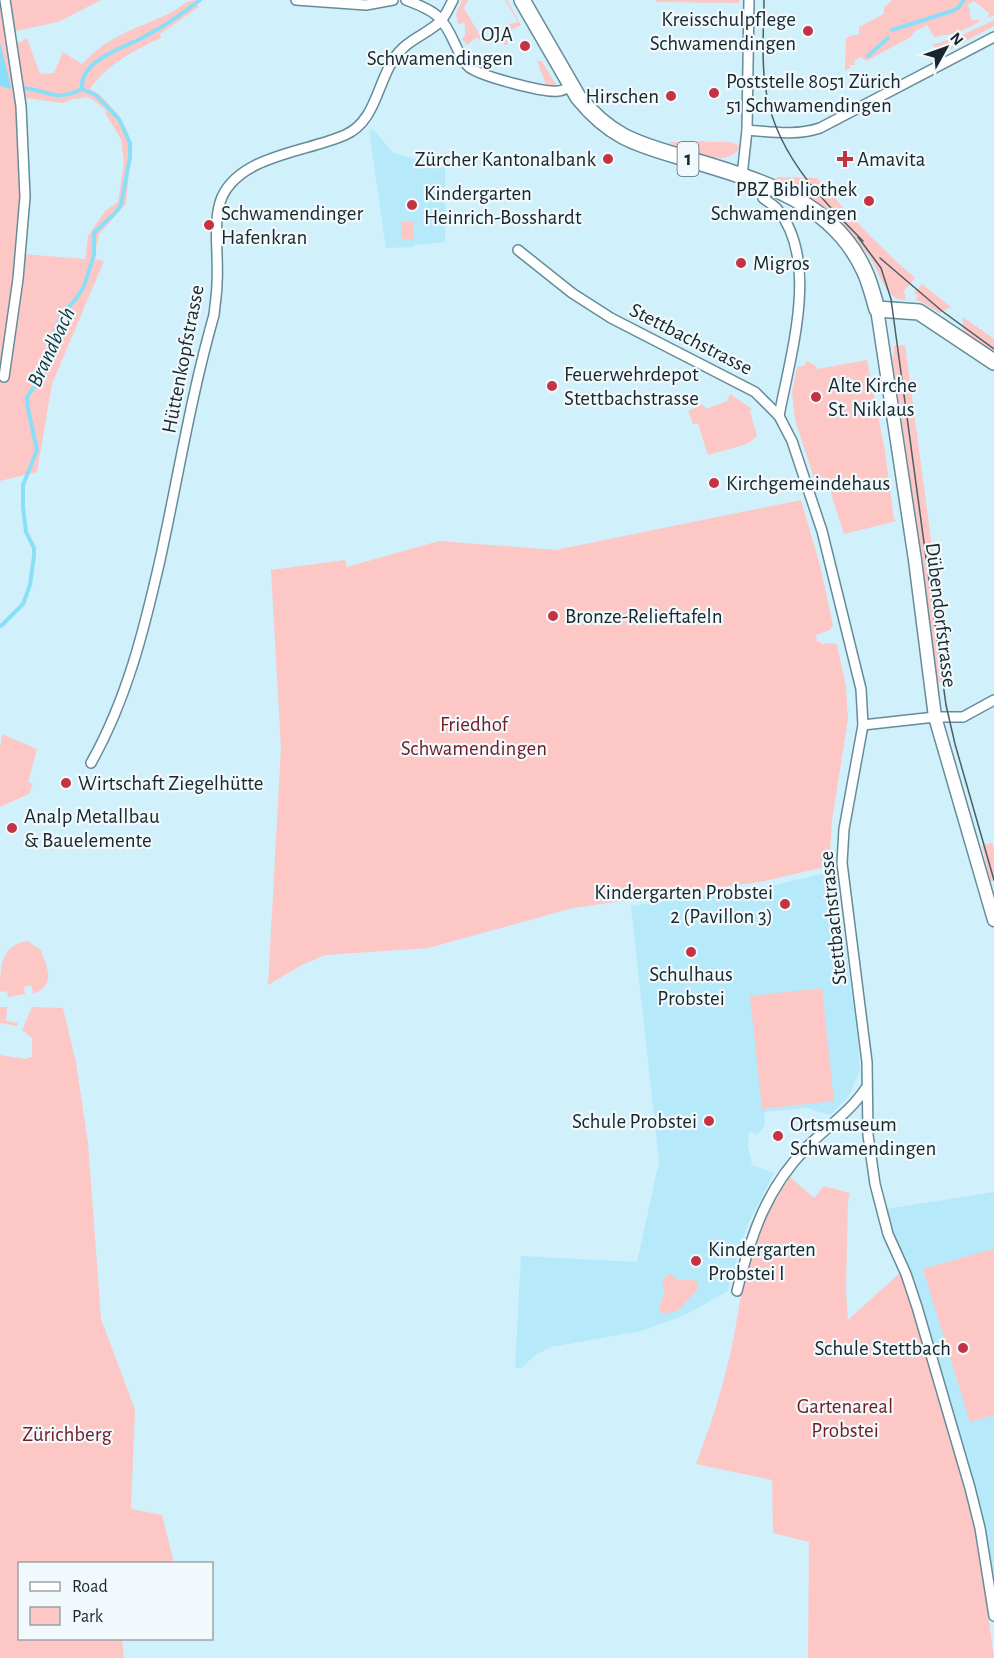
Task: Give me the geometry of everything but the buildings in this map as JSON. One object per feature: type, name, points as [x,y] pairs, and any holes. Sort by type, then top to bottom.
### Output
[{"type":"main road","name":"1","points":[[522,0],[571,86],[587,108],[614,132],[626,139],[742,176],[790,194],[826,218],[860,261],[877,309]]},
{"type":"main road","points":[[877,309],[919,312],[994,362]]},
{"type":"street","points":[[4,377],[18,279],[25,197],[21,106],[5,0]]},
{"type":"street","points":[[296,0],[366,5],[393,0]]},
{"type":"street","points":[[406,0],[432,10],[448,28],[463,60],[479,74],[556,92],[571,86]]},
{"type":"street","name":"Hüttenkopfstrasse","points":[[92,763],[106,737],[130,676],[149,610],[214,315],[218,222],[223,194],[234,179],[253,165],[346,134],[360,125],[368,115],[397,54],[406,44],[441,20],[453,0]]},
{"type":"street","points":[[742,176],[747,130],[748,0]]},
{"type":"street","points":[[747,130],[784,133],[809,132],[858,109],[994,37]]},
{"type":"street","points":[[763,198],[777,209],[782,217],[795,242],[799,264],[798,318],[779,416]]},
{"type":"street","name":"Stettbachstrasse","points":[[518,250],[572,293],[611,318],[755,393],[779,416],[792,441],[822,531],[861,689],[862,725],[844,829],[842,863],[867,1062],[866,1088],[870,1152],[882,1216],[917,1307],[970,1488],[980,1528],[994,1616]]},
{"type":"street","name":"Dübendorfstrasse","points":[[877,309],[913,549],[935,717],[994,920]]},
{"type":"street","points":[[862,725],[935,717],[963,717],[994,700]]},
{"type":"street","points":[[737,1291],[749,1243],[763,1209],[780,1181],[806,1148],[859,1099],[866,1088]]},
{"type":"shaded area","points":[[0,42],[11,87],[10,89],[0,86]]},
{"type":"shaded area","name":"Kindergarten Heinrich-Bosshardt","points":[[369,130],[374,130],[393,153],[445,167],[445,242],[414,245],[414,247],[386,248]]},
{"type":"shaded area","name":"Schule Probstei","points":[[830,872],[835,874],[856,1024],[860,1070],[851,1092],[830,1115],[807,1108],[764,1112],[765,1125],[757,1135],[749,1132],[748,1145],[752,1165],[774,1173],[746,1228],[728,1291],[685,1315],[641,1331],[551,1347],[534,1356],[522,1368],[515,1368],[521,1256],[637,1262],[659,1162],[631,906],[766,887]]},
{"type":"shaded area","name":"Schule Stettbach","points":[[994,1192],[994,1595],[984,1527],[891,1233],[886,1209]]},
{"type":"green space","points":[[0,0],[101,0],[58,22],[15,31],[17,44],[27,38],[40,74],[54,73],[63,52],[82,64],[113,39],[170,13],[188,1],[195,0],[199,7],[160,34],[161,38],[113,65],[90,89],[101,96],[113,109],[126,128],[131,147],[126,204],[99,234],[94,259],[104,261],[52,384],[37,472],[0,481]],"holes":[[[89,97],[107,111],[105,113],[121,139],[124,162],[118,202],[105,211],[88,236],[85,259],[22,254],[27,140],[25,98],[63,103],[72,99]]]},
{"type":"green space","points":[[462,0],[468,0],[464,8],[482,39],[477,37],[467,45],[462,39],[465,35],[465,23],[458,24],[456,14]]},
{"type":"green space","points":[[505,0],[521,25],[505,33],[508,45],[504,45],[501,32],[508,25],[518,22]]},
{"type":"green space","points":[[656,0],[739,0],[739,3],[656,2]]},
{"type":"green space","points":[[892,0],[994,0],[994,15],[988,18],[989,13],[974,1],[967,6],[970,8],[970,15],[972,20],[981,20],[971,27],[934,37],[927,25],[914,32],[911,37],[866,61],[861,57],[854,61],[855,65],[850,65],[850,68],[845,71],[846,38],[859,35],[859,27],[884,14],[884,7]]},
{"type":"green space","points":[[994,20],[994,26],[949,50],[940,51],[932,45],[962,35]]},
{"type":"green space","points":[[537,61],[542,61],[558,88],[547,87]]},
{"type":"green space","points":[[671,142],[728,142],[740,147],[726,158],[717,158],[707,157],[670,144]]},
{"type":"green space","points":[[777,177],[817,178],[864,229],[915,278],[904,291],[906,300],[893,296],[888,291],[861,245],[840,222],[816,202],[775,180]]},
{"type":"green space","points":[[401,222],[413,222],[413,239],[401,239]]},
{"type":"green space","points":[[922,284],[951,307],[939,313],[915,300],[918,296],[914,293]]},
{"type":"green space","points":[[963,317],[994,339],[994,354],[963,332]]},
{"type":"green space","points":[[905,345],[950,681],[937,683],[929,611],[892,356],[894,346]]},
{"type":"green space","points":[[867,360],[885,451],[894,519],[897,521],[844,534],[827,481],[816,484],[795,420],[792,392],[797,367],[804,366],[806,361],[815,365],[817,369]]},
{"type":"green space","points":[[730,394],[752,409],[750,412],[757,436],[747,444],[708,455],[698,424],[693,424],[688,411],[702,404],[706,409],[727,401]]},
{"type":"green space","name":"Friedhof Schwamendingen","points":[[801,500],[820,565],[833,625],[830,630],[816,635],[817,642],[837,645],[846,686],[848,719],[832,820],[830,852],[824,867],[765,881],[573,908],[428,948],[325,955],[300,966],[268,985],[281,748],[271,570],[345,560],[347,567],[439,541],[555,550]]},
{"type":"green space","points":[[2,734],[37,749],[28,782],[33,784],[29,794],[0,807],[0,748]]},
{"type":"green space","points":[[992,843],[994,882],[989,878],[982,845]]},
{"type":"green space","points":[[27,941],[41,950],[48,981],[45,986],[33,994],[31,985],[24,987],[25,994],[8,997],[7,991],[0,992],[3,959],[11,947]]},
{"type":"green space","points":[[822,988],[834,1101],[762,1109],[750,996]]},
{"type":"green space","points":[[0,1007],[7,1007],[6,1021],[18,1023],[17,1026],[0,1023]]},
{"type":"green space","name":"Zürichberg","points":[[32,1007],[63,1008],[76,1062],[88,1143],[101,1319],[135,1410],[131,1509],[162,1515],[174,1562],[18,1562],[18,1640],[122,1640],[124,1658],[0,1658],[0,1055],[25,1059],[32,1057],[32,1038],[22,1030]]},
{"type":"green space","name":"Gartenareal Probstei","points":[[790,1177],[814,1198],[824,1186],[850,1193],[846,1291],[848,1320],[901,1272],[967,1490],[976,1529],[994,1658],[808,1658],[809,1542],[773,1533],[772,1480],[696,1464],[724,1379],[742,1291],[754,1246],[766,1217]]},
{"type":"green space","points":[[993,1249],[994,1415],[970,1422],[923,1269]]},
{"type":"green space","points":[[670,1274],[679,1280],[695,1280],[698,1289],[677,1311],[663,1314],[660,1311],[660,1302],[665,1293],[663,1282]]},
{"type":"waterway","points":[[82,89],[83,79],[95,63],[157,30],[200,0]]},
{"type":"waterway","points":[[892,30],[952,11],[958,8],[964,0]]},
{"type":"waterway","points":[[868,56],[888,38]]},
{"type":"waterway","points":[[24,88],[59,95],[82,89]]},
{"type":"waterway","name":"Brandbach","points":[[1,626],[23,604],[30,585],[34,556],[34,548],[26,532],[23,507],[23,485],[37,450],[27,397],[36,384],[61,315],[76,299],[84,286],[94,255],[94,233],[121,205],[130,157],[130,143],[119,119],[96,95],[82,89]]},
{"type":"tram line","points":[[764,0],[765,83],[769,107],[777,129],[787,150],[814,189],[863,241]]},
{"type":"tram line","points":[[858,237],[881,268],[891,299],[946,705],[994,880]]},
{"type":"tram line","points":[[880,258],[942,311],[994,349]]},
{"type":"place","name":"Kreisschulpflege Schwamendingen","points":[[808,31]]},
{"type":"place","name":"OJA Schwamendingen","points":[[525,46]]},
{"type":"place","name":"Poststelle 8051 Zürich 51 Schwamendingen","points":[[714,93]]},
{"type":"place","name":"Hirschen","points":[[671,96]]},
{"type":"place","name":"Zürcher Kantonalbank","points":[[608,159]]},
{"type":"place","name":"Amavita","points":[[845,159]]},
{"type":"place","name":"PBZ Bibliothek Schwamendingen","points":[[869,201]]},
{"type":"place","name":"Kindergarten Heinrich-Bosshardt","points":[[412,205]]},
{"type":"place","name":"Schwamendinger Hafenkran","points":[[209,225]]},
{"type":"place","name":"Migros","points":[[741,263]]},
{"type":"place","name":"Feuerwehrdepot Stettbachstrasse","points":[[552,386]]},
{"type":"place","name":"Alte Kirche St. Niklaus","points":[[816,397]]},
{"type":"place","name":"Kirchgemeindehaus","points":[[714,483]]},
{"type":"place","name":"Bronze-Relieftafeln","points":[[553,616]]},
{"type":"place","name":"Wirtschaft Ziegelhütte","points":[[66,783]]},
{"type":"place","name":"Analp Metallbau & Bauelemente","points":[[12,828]]},
{"type":"place","name":"Kindergarten Probstei 2 (Pavillon 3)","points":[[785,904]]},
{"type":"place","name":"Schulhaus Probstei","points":[[691,952]]},
{"type":"place","name":"Schule Probstei","points":[[709,1121]]},
{"type":"place","name":"Ortsmuseum Schwamendingen","points":[[778,1136]]},
{"type":"place","name":"Kindergarten Probstei I","points":[[696,1261]]},
{"type":"place","name":"Schule Stettbach","points":[[963,1348]]}]
